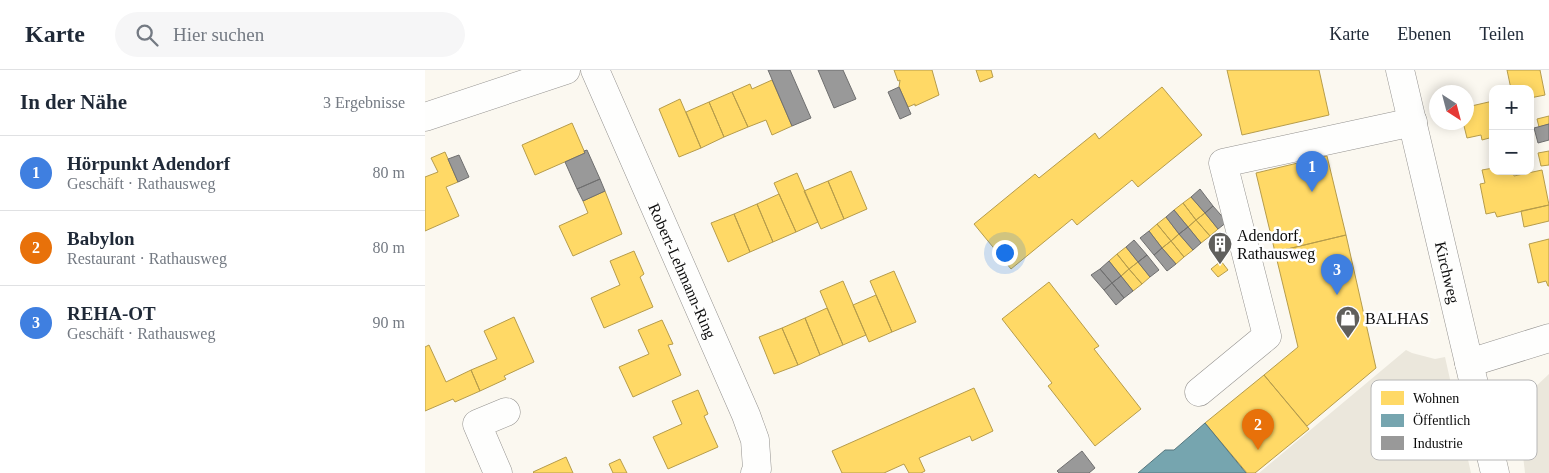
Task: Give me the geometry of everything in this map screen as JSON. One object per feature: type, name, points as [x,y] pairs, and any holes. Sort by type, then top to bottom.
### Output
[{"type":"street","points":[[425,117],[566,70]]},
{"type":"street","name":"Robert-Lehmann-Ring","points":[[595,70],[747,415],[755,440],[757,469],[755,473]]},
{"type":"street","name":"Kirchweg","points":[[1400,70],[1473,380]]},
{"type":"street","points":[[1199,392],[1267,336],[1223,163],[1413,122]]},
{"type":"street","points":[[1469,363],[1549,338]]},
{"type":"street","points":[[498,473],[477,424],[506,412]]},
{"type":"street","name":"Kirchweg","points":[[1492,460],[1495,473]]},
{"type":"shaded area","points":[[1406,350],[1435,359],[1445,357],[1450,380],[1371,380],[1371,460],[1468,460],[1471,473],[1259,473]]},
{"type":"shaded area","points":[[1549,374],[1549,473],[1525,473],[1524,460],[1537,460],[1537,385]]},
{"type":"building: Wohnen","points":[[894,70],[932,70],[939,95],[915,106],[915,104],[908,107],[899,87],[900,80],[898,81]]},
{"type":"building: Wohnen","points":[[976,70],[991,70],[993,77],[980,82]]},
{"type":"building: Wohnen","points":[[1227,70],[1319,70],[1329,115],[1242,135]]},
{"type":"building: Wohnen","points":[[1507,70],[1540,70],[1545,95],[1534,97],[1534,85],[1510,85]]},
{"type":"building: Wohnen","points":[[772,80],[792,126],[772,135],[766,120],[748,127],[732,92],[750,84],[752,89]]},
{"type":"building: Wohnen","points":[[1162,87],[1202,135],[1138,187],[1132,180],[1077,225],[1072,219],[1011,269],[974,224],[1035,174],[1039,178],[1095,133],[1099,139]]},
{"type":"building: Wohnen","points":[[732,92],[748,127],[724,137],[709,102]]},
{"type":"building: Wohnen","points":[[680,99],[701,148],[679,157],[659,109]]},
{"type":"building: Wohnen","points":[[709,102],[724,137],[701,148],[686,112]]},
{"type":"building: Wohnen","points":[[1489,102],[1489,138],[1482,140],[1481,135],[1467,138],[1465,130],[1474,130],[1474,105]]},
{"type":"building: Wohnen","points":[[1549,116],[1549,124],[1539,127],[1537,119]]},
{"type":"building: Wohnen","points":[[572,123],[585,153],[535,175],[522,145]]},
{"type":"building: Wohnen","points":[[1549,151],[1549,165],[1541,166],[1538,153]]},
{"type":"building: Wohnen","points":[[445,152],[458,182],[446,187],[459,216],[425,231],[425,177],[438,172],[431,158]]},
{"type":"building: Wohnen","points":[[1327,156],[1346,235],[1275,252],[1256,173]]},
{"type":"building: Wohnen","points":[[1489,169],[1489,175],[1514,176],[1534,175],[1534,172],[1542,170],[1549,205],[1497,217],[1495,212],[1486,214],[1480,184],[1485,183],[1482,170]]},
{"type":"building: Wohnen","points":[[851,171],[867,209],[844,219],[828,181]]},
{"type":"building: Wohnen","points":[[797,173],[818,222],[796,232],[774,183]]},
{"type":"building: Wohnen","points":[[828,181],[844,219],[821,229],[804,191]]},
{"type":"building: Wohnen","points":[[605,191],[622,234],[573,256],[559,226],[588,213],[583,201]]},
{"type":"building: Wohnen","points":[[779,194],[796,232],[773,242],[757,204]]},
{"type":"building: Wohnen","points":[[1191,197],[1205,213],[1196,220],[1183,203]]},
{"type":"building: Wohnen","points":[[1183,203],[1196,220],[1188,227],[1174,210]]},
{"type":"building: Wohnen","points":[[757,204],[773,242],[750,252],[734,214]]},
{"type":"building: Wohnen","points":[[1549,205],[1549,221],[1524,227],[1521,211]]},
{"type":"building: Wohnen","points":[[1205,213],[1218,229],[1210,236],[1196,220]]},
{"type":"building: Wohnen","points":[[734,214],[750,252],[728,262],[711,223]]},
{"type":"building: Wohnen","points":[[1166,217],[1179,234],[1171,241],[1157,224]]},
{"type":"building: Wohnen","points":[[1196,220],[1210,236],[1201,243],[1188,227]]},
{"type":"building: Wohnen","points":[[1157,224],[1171,241],[1162,248],[1149,231]]},
{"type":"building: Wohnen","points":[[1179,234],[1193,250],[1184,257],[1171,241]]},
{"type":"building: Wohnen","points":[[1346,235],[1376,368],[1307,426],[1264,375],[1298,347],[1275,252]]},
{"type":"building: Wohnen","points":[[1549,239],[1548,286],[1546,281],[1538,283],[1529,244]]},
{"type":"building: Wohnen","points":[[1171,241],[1184,257],[1176,264],[1162,248]]},
{"type":"building: Wohnen","points":[[1126,247],[1138,262],[1129,269],[1117,254]]},
{"type":"building: Wohnen","points":[[634,251],[644,274],[640,277],[653,307],[604,328],[591,298],[620,285],[610,261]]},
{"type":"building: Wohnen","points":[[1117,254],[1129,269],[1121,276],[1109,261]]},
{"type":"building: Wohnen","name":"Adendorf, Rathausweg","points":[[1221,261],[1228,270],[1218,277],[1211,269]]},
{"type":"building: Wohnen","points":[[1138,262],[1150,277],[1142,284],[1129,269]]},
{"type":"building: Wohnen","points":[[1129,269],[1142,284],[1133,291],[1121,276]]},
{"type":"building: Wohnen","points":[[894,271],[916,322],[892,332],[870,281]]},
{"type":"building: Wohnen","points":[[843,281],[866,335],[843,345],[820,291]]},
{"type":"building: Wohnen","points":[[1049,282],[1099,346],[1094,349],[1141,409],[1095,446],[1048,386],[1052,383],[1002,319]]},
{"type":"building: Wohnen","points":[[876,295],[892,332],[869,342],[853,305]]},
{"type":"building: Wohnen","points":[[827,308],[843,345],[820,355],[805,318]]},
{"type":"building: Wohnen","points":[[514,317],[534,362],[504,376],[506,379],[480,391],[471,370],[497,359],[484,331]]},
{"type":"building: Wohnen","points":[[805,318],[820,355],[798,365],[782,328]]},
{"type":"building: Wohnen","points":[[662,320],[673,344],[668,345],[681,375],[633,397],[619,367],[649,354],[638,330]]},
{"type":"building: Wohnen","points":[[782,328],[798,365],[774,374],[759,337]]},
{"type":"building: Wohnen","points":[[429,345],[446,382],[471,370],[480,391],[455,402],[453,399],[425,411],[425,347]]},
{"type":"building: Wohnen","points":[[1264,375],[1309,429],[1255,473],[1247,473],[1205,423]]},
{"type":"building: Wohnen","points":[[974,388],[993,431],[972,441],[970,436],[919,458],[925,471],[921,473],[909,473],[904,464],[884,473],[842,473],[832,451]]},
{"type":"building: Wohnen","points":[[698,390],[708,414],[704,416],[718,447],[668,469],[653,437],[682,424],[672,401]]},
{"type":"building: Wohnen","points":[[566,457],[573,473],[533,472]]},
{"type":"building: Wohnen","points":[[620,459],[627,473],[613,473],[609,464]]},
{"type":"building: Öffentlich","points":[[1205,423],[1246,473],[1138,473],[1165,450],[1174,450]]},
{"type":"building: Industrie","points":[[768,70],[790,70],[811,118],[792,126]]},
{"type":"building: Industrie","points":[[818,70],[843,70],[856,99],[834,108]]},
{"type":"building: Industrie","points":[[899,87],[911,114],[900,119],[888,92]]},
{"type":"building: Industrie","points":[[1549,124],[1549,140],[1538,143],[1534,128]]},
{"type":"building: Industrie","points":[[587,150],[600,179],[577,189],[565,162],[585,153],[584,151]]},
{"type":"building: Industrie","points":[[459,155],[469,177],[458,182],[448,159]]},
{"type":"building: Industrie","points":[[600,179],[605,191],[583,201],[577,189]]},
{"type":"building: Industrie","points":[[1200,189],[1213,206],[1205,213],[1191,197]]},
{"type":"building: Industrie","points":[[1213,206],[1227,222],[1218,229],[1205,213]]},
{"type":"building: Industrie","points":[[1174,210],[1188,227],[1179,234],[1166,217]]},
{"type":"building: Industrie","points":[[1188,227],[1201,243],[1193,250],[1179,234]]},
{"type":"building: Industrie","points":[[1149,231],[1162,248],[1154,255],[1140,238]]},
{"type":"building: Industrie","points":[[1134,240],[1147,255],[1138,262],[1126,247]]},
{"type":"building: Industrie","points":[[1162,248],[1176,264],[1167,271],[1154,255]]},
{"type":"building: Industrie","points":[[1147,255],[1159,270],[1150,277],[1138,262]]},
{"type":"building: Industrie","points":[[1109,261],[1121,276],[1112,283],[1100,269]]},
{"type":"building: Industrie","points":[[1100,269],[1112,283],[1104,290],[1091,275]]},
{"type":"building: Industrie","points":[[1121,276],[1133,291],[1124,298],[1112,283]]},
{"type":"building: Industrie","points":[[1112,283],[1124,298],[1116,305],[1104,290]]},
{"type":"building: Industrie","points":[[1082,451],[1095,468],[1089,473],[1059,473],[1057,471]]},
{"type":"place","name":"Hörpunkt Adendorf","points":[[1312,192]]},
{"type":"place","name":"Adendorf, Rathausweg","points":[[1220,265]]},
{"type":"place","name":"REHA-OT","points":[[1337,295]]},
{"type":"place","name":"BALHAS","points":[[1348,339]]},
{"type":"place","name":"Babylon","points":[[1258,450]]}]
